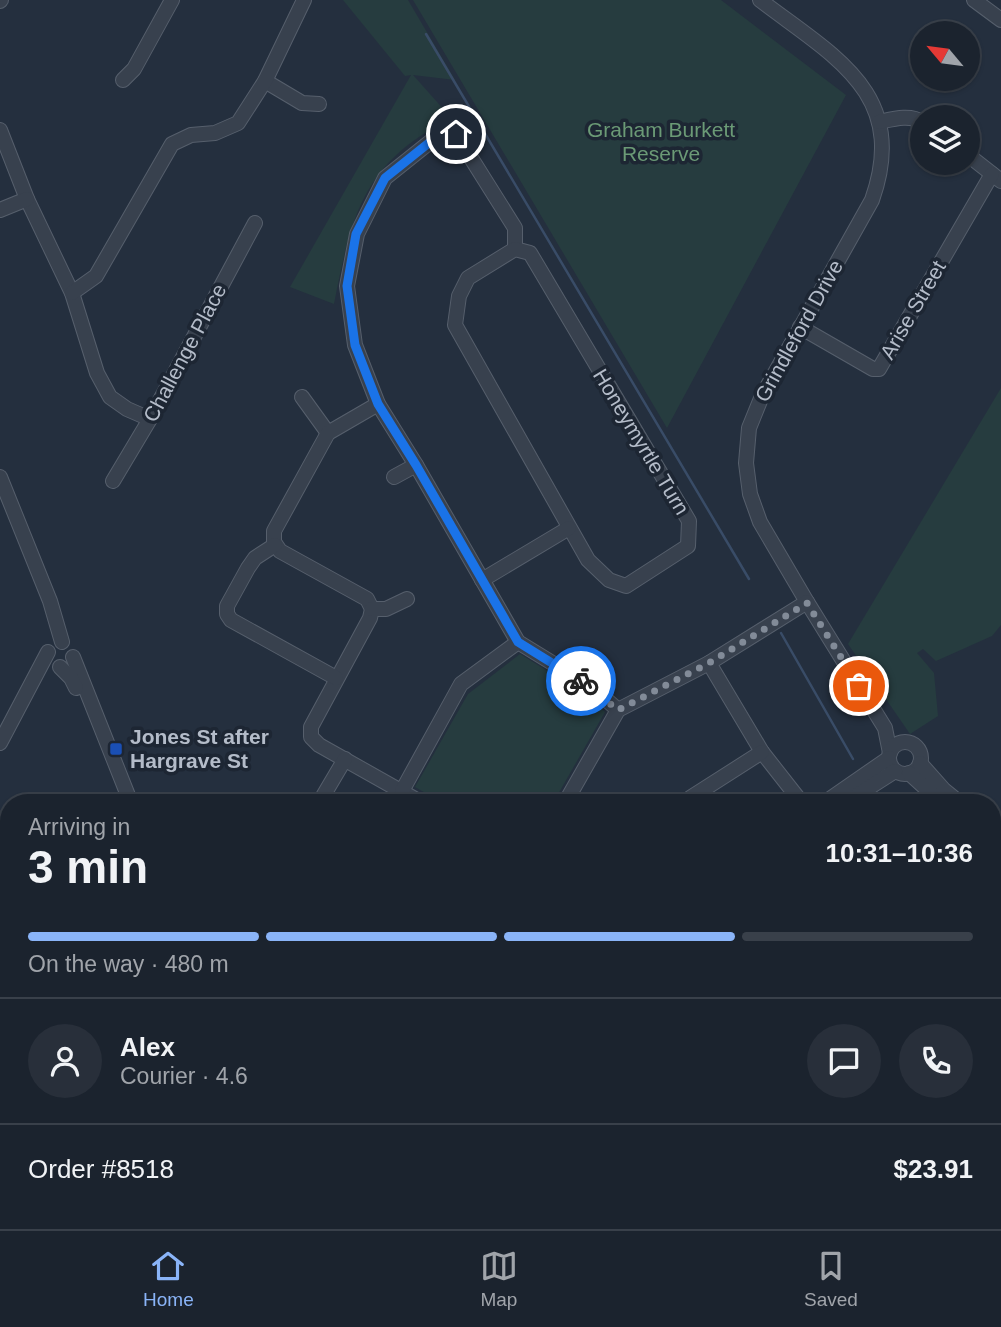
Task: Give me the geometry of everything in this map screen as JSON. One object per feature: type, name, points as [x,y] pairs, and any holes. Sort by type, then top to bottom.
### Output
[{"type":"street","points":[[123,80],[134,69],[172,0]]},
{"type":"street","points":[[72,293],[96,276],[172,144],[191,135],[215,133],[238,123],[265,81],[304,0]]},
{"type":"street","name":"Grindleford Drive","points":[[760,0],[851,71],[874,104],[883,141],[882,161],[872,200],[762,396],[749,428],[746,463],[750,494],[760,522],[885,728],[901,763],[933,794]]},
{"type":"street","points":[[974,0],[1001,19]]},
{"type":"street","points":[[265,81],[302,103],[319,104]]},
{"type":"street","points":[[879,122],[910,118]]},
{"type":"street","points":[[0,130],[27,199],[72,293],[97,373],[110,397],[127,409],[150,419]]},
{"type":"street","points":[[514,248],[515,228],[456,134],[440,134],[385,178],[356,234],[347,286],[355,345],[378,404],[518,642],[593,688],[618,710]]},
{"type":"street","points":[[980,164],[997,177]]},
{"type":"street","name":"Arise Street","points":[[800,327],[873,369],[879,369],[997,177]]},
{"type":"street","points":[[0,210],[27,199]]},
{"type":"street","name":"Challenge Place","points":[[113,481],[150,419],[255,223]]},
{"type":"street","name":"Honeymyrtle Turn","points":[[514,248],[530,253],[689,521],[688,546],[626,586],[610,580],[588,561],[569,528],[455,325],[458,296],[468,278],[514,248]]},
{"type":"street","points":[[302,397],[328,433]]},
{"type":"street","points":[[378,404],[328,433],[274,531],[275,545],[280,551],[367,599],[372,609],[370,618],[311,727],[311,737],[319,745],[407,794]]},
{"type":"street","points":[[394,477],[416,465]]},
{"type":"street","points":[[0,477],[50,601],[54,646],[51,662],[75,684],[119,794]]},
{"type":"street","points":[[0,497],[47,614],[54,646],[0,743]]},
{"type":"street","points":[[482,580],[569,528]]},
{"type":"street","points":[[275,545],[265,550],[248,568],[227,606],[227,614],[231,621],[336,678]]},
{"type":"street","points":[[372,609],[386,609],[407,599]]},
{"type":"street","points":[[570,794],[618,710],[709,663],[807,603]]},
{"type":"street","points":[[402,791],[461,684],[518,642]]},
{"type":"street","points":[[54,646],[72,649],[127,794]]},
{"type":"street","points":[[37,676],[69,664],[73,657]]},
{"type":"street","points":[[709,663],[762,752],[795,794]]},
{"type":"street","name":"Grindleford Drive","points":[[885,728],[917,748],[901,763]]},
{"type":"street","points":[[901,763],[895,745],[904,742]]},
{"type":"street","points":[[696,794],[762,752]]},
{"type":"street","points":[[324,794],[345,759]]},
{"type":"street","points":[[841,794],[901,763]]},
{"type":"street","points":[[858,794],[901,763]]},
{"type":"street","name":"Grindleford Drive","points":[[901,763],[949,794]]},
{"type":"green space","points":[[343,0],[408,0],[455,80],[413,75],[462,130],[448,120],[419,137],[379,174],[355,219],[334,304],[290,287],[411,75],[405,76]]},
{"type":"green space","name":"Graham Burkett Reserve","points":[[413,0],[721,0],[846,95],[667,428]]},
{"type":"green space","points":[[1001,388],[1001,625],[992,636],[936,661],[923,649],[917,653],[934,673],[938,716],[910,734],[848,644]]},
{"type":"green space","points":[[520,654],[588,696],[605,712],[558,794],[427,794],[415,787],[468,694]]},
{"type":"waterway","points":[[426,34],[749,579]]},
{"type":"waterway","points":[[781,633],[853,759]]},
{"type":"way so far","points":[[581,681],[618,710],[709,663],[807,603],[859,686]]},
{"type":"place","name":"Jones St after Hargrave St","points":[[116,749]]},
{"type":"route","points":[[456,134],[440,134],[385,178],[356,234],[347,286],[355,345],[378,404],[518,642],[581,681]]}]
